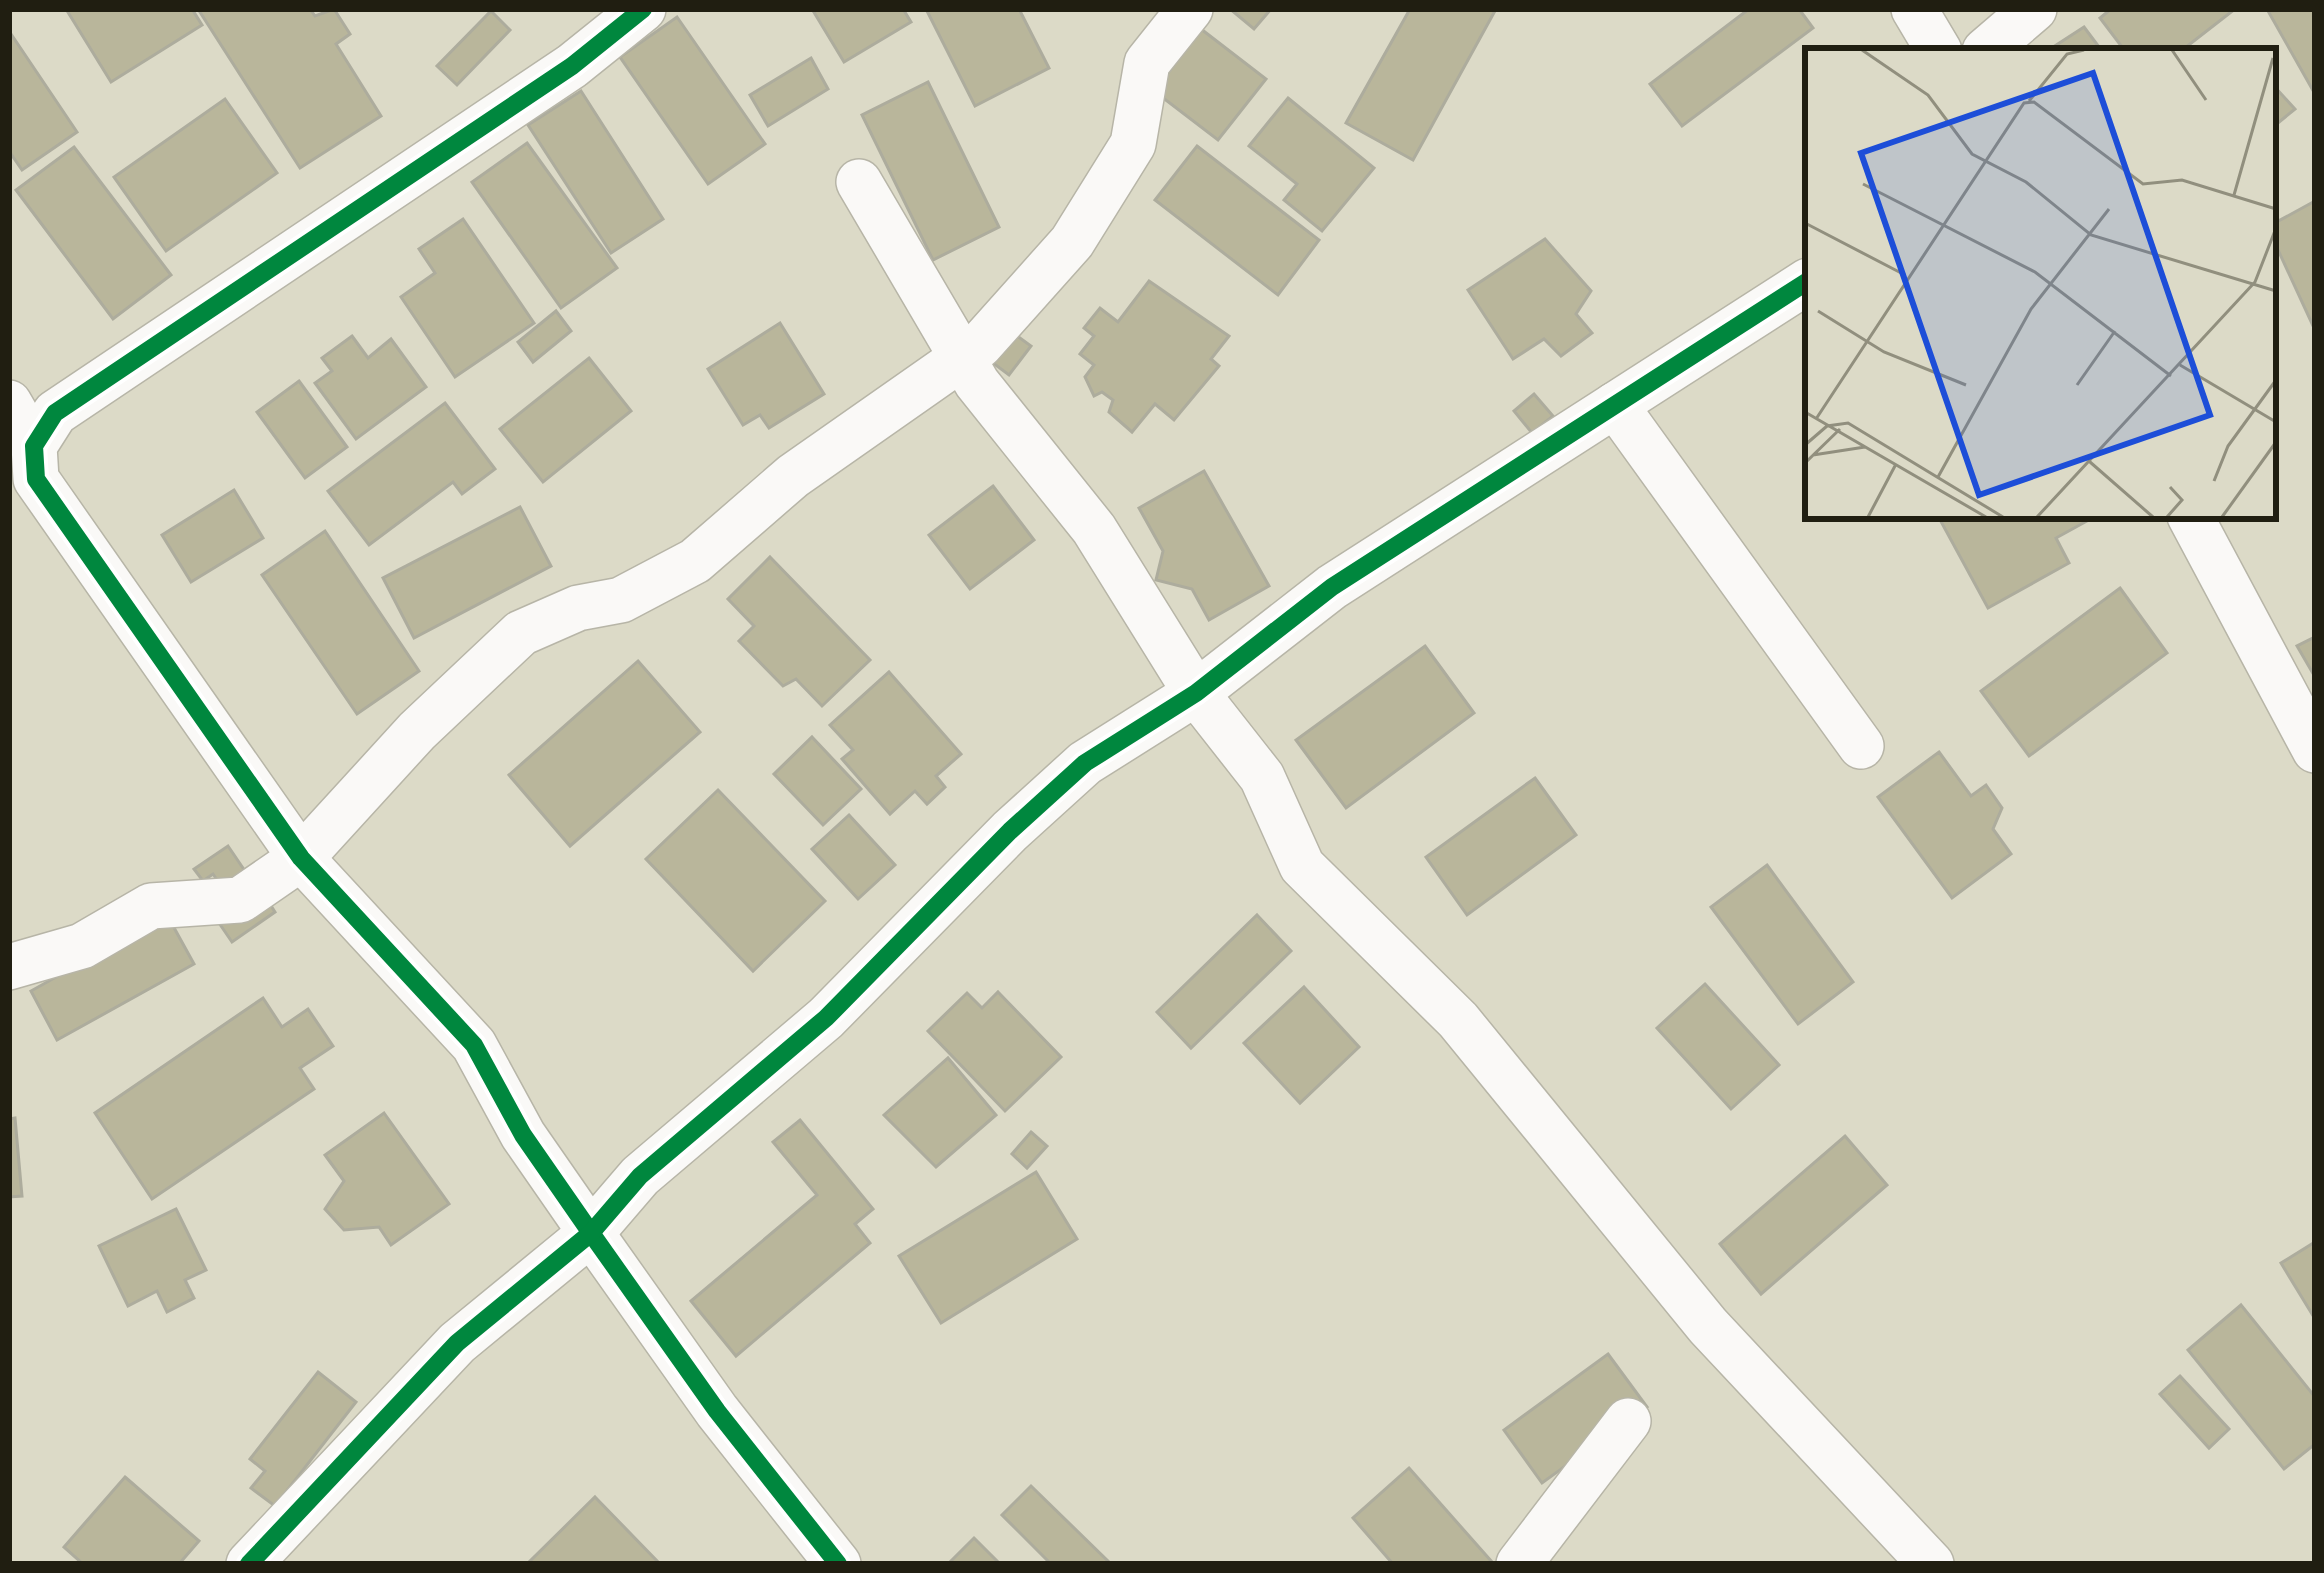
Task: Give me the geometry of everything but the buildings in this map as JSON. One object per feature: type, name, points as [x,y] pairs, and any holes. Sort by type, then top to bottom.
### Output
[{"type":"street","points":[[34,446],[55,413],[572,66],[643,9]]},
{"type":"street","points":[[9,967],[82,946],[152,906],[240,900],[302,858],[417,731],[521,633],[578,608],[621,600],[695,561],[793,476],[965,356],[1072,242],[1133,144],[1148,63],[1190,9]]},
{"type":"street","points":[[1914,9],[1937,48]]},
{"type":"street","points":[[1988,48],[2034,9]]},
{"type":"street","points":[[859,182],[977,382],[1094,529],[1196,693],[1262,777],[1302,866],[1458,1020],[1708,1326],[1930,1564]]},
{"type":"street","points":[[249,1564],[457,1343],[591,1234],[640,1176],[826,1018],[1010,831],[1085,763],[1196,693],[1331,587],[1805,283]]},
{"type":"street","points":[[9,403],[34,446],[37,479],[58,514],[302,858],[475,1045],[523,1135],[591,1234],[716,1411],[833,1562]]},
{"type":"street","points":[[1615,404],[1861,746]]},
{"type":"street","points":[[2192,519],[2315,750]]},
{"type":"street","points":[[1519,1564],[1628,1421]]},
{"type":"cycle path","points":[[643,9],[572,66],[55,413],[34,446],[36,479],[301,858],[474,1045],[523,1135],[591,1233],[717,1411],[838,1564]]},
{"type":"cycle path","points":[[249,1564],[457,1343],[591,1233],[640,1176],[826,1018],[1010,831],[1085,763],[1196,693],[1332,587],[1805,283]]}]
